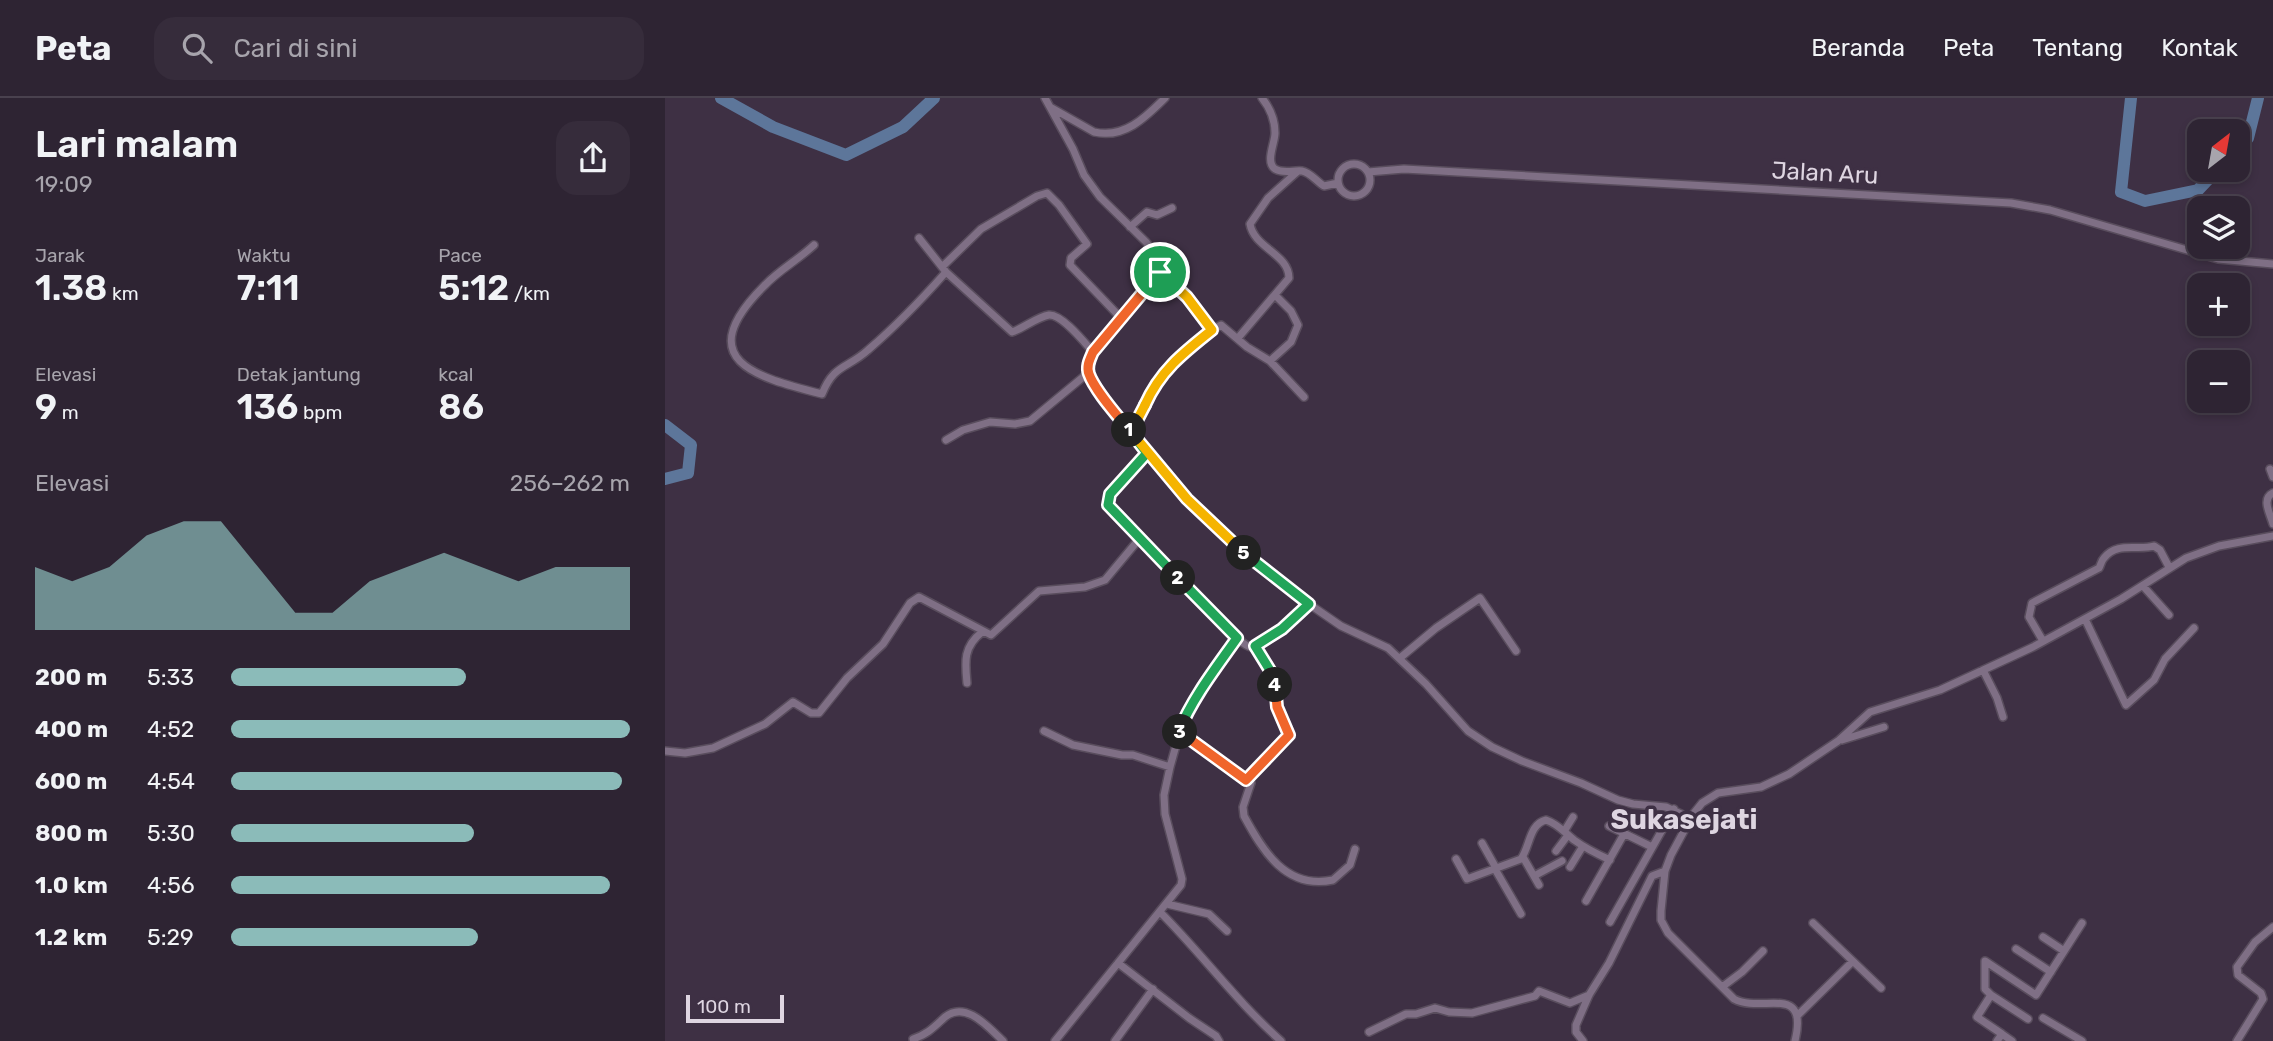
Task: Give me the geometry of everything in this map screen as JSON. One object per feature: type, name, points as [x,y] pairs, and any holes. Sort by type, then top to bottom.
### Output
[{"type":"street","points":[[1045,98],[1084,175],[1100,197],[1162,262],[1160,272],[1089,359],[1089,373],[1147,453],[1217,530],[1309,604],[1341,626],[1388,648],[1468,731],[1492,747],[1618,800],[1674,809],[1686,823]]},
{"type":"street","points":[[1050,106],[1094,132],[1110,133],[1132,128],[1165,98]]},
{"type":"street","points":[[1262,98],[1273,119],[1275,133],[1270,161],[1272,166],[1281,171],[1305,172],[1324,186],[1338,183]]},
{"type":"street","points":[[1361,165],[1368,172],[1370,184],[1359,196],[1348,196],[1338,183],[1339,174],[1346,166],[1361,165]]},
{"type":"street","name":"Jalan Aru","points":[[1368,172],[1404,169],[2011,202],[2050,210],[2218,259],[2273,264]]},
{"type":"street","points":[[1238,338],[1289,278],[1289,271],[1279,258],[1257,239],[1250,224],[1268,198],[1297,172]]},
{"type":"street","points":[[814,245],[776,274],[751,300],[735,327],[731,341],[735,356],[757,375],[773,382],[822,394],[834,372],[865,353],[903,319],[981,229],[1037,196],[1047,193],[1087,244],[1071,257],[1070,265],[1121,318]]},
{"type":"street","points":[[1130,227],[1147,212],[1157,215],[1172,208]]},
{"type":"street","points":[[919,237],[944,269],[1012,332],[1049,315],[1063,320],[1093,352]]},
{"type":"street","points":[[1160,272],[1187,297],[1212,330]]},
{"type":"street","points":[[1270,360],[1291,342],[1298,325],[1291,311],[1275,295]]},
{"type":"street","points":[[1131,432],[1155,383],[1181,355],[1219,324],[1247,347],[1270,360],[1304,397]]},
{"type":"street","points":[[946,440],[963,430],[991,422],[1015,424],[1030,421],[1089,373]]},
{"type":"street","points":[[1147,453],[1110,494],[1108,505],[1237,638],[1248,646],[1255,646],[1282,629],[1309,604]]},
{"type":"street","points":[[2273,492],[2266,502],[2273,524]]},
{"type":"street","points":[[1795,1041],[1799,1022],[1794,1010],[1783,1004],[1739,1002],[1663,925],[1661,911],[1665,871],[1686,823],[1702,803],[1718,793],[1761,787],[1777,781],[1838,741],[1870,712],[1940,690],[2043,641],[2085,620],[2143,586],[2169,567],[2200,551],[2273,536]]},
{"type":"street","points":[[665,751],[685,753],[713,748],[765,724],[793,702],[811,713],[819,713],[848,678],[883,644],[915,598],[919,597],[982,632],[994,634],[1039,590],[1098,584],[1112,572],[1140,538]]},
{"type":"street","points":[[2043,641],[2029,617],[2032,603],[2100,567],[2104,557],[2125,546],[2137,549],[2154,546],[2160,550],[2169,567]]},
{"type":"street","points":[[2143,586],[2169,615]]},
{"type":"street","points":[[1400,658],[1436,628],[1480,598],[1516,651]]},
{"type":"street","points":[[2085,620],[2126,705],[2154,680],[2165,659],[2194,628]]},
{"type":"street","points":[[967,683],[965,662],[968,649],[972,640],[982,632]]},
{"type":"street","points":[[1055,1041],[1161,913],[1182,882],[1165,814],[1164,795],[1170,767],[1179,731],[1194,700],[1237,638]]},
{"type":"street","points":[[1246,780],[1289,735],[1277,707],[1271,672],[1255,646]]},
{"type":"street","points":[[1983,670],[2003,717]]},
{"type":"street","points":[[1838,741],[1884,727]]},
{"type":"street","points":[[1044,731],[1073,745],[1133,755],[1170,767]]},
{"type":"street","points":[[1179,731],[1251,786],[1243,807],[1244,816],[1273,862],[1283,871],[1307,880],[1333,880],[1350,865],[1356,849]]},
{"type":"street","points":[[1610,922],[1674,809]]},
{"type":"street","points":[[1556,851],[1573,817]]},
{"type":"street","points":[[1539,885],[1523,857],[1529,838],[1542,820],[1549,820],[1583,846],[1609,860]]},
{"type":"street","points":[[1609,826],[1652,847]]},
{"type":"street","points":[[1586,901],[1624,834]]},
{"type":"street","points":[[1482,844],[1521,914]]},
{"type":"street","points":[[1570,867],[1583,846]]},
{"type":"street","points":[[1456,859],[1467,879],[1523,857]]},
{"type":"street","points":[[1534,876],[1562,862]]},
{"type":"street","points":[[1583,1041],[1576,1032],[1576,1025],[1589,995],[1609,963],[1652,876],[1665,871]]},
{"type":"street","points":[[1167,904],[1209,914],[1227,931]]},
{"type":"street","points":[[1161,913],[1256,1019],[1281,1041]]},
{"type":"street","points":[[1813,923],[1881,988]]},
{"type":"street","points":[[2028,1019],[1985,989],[1985,961],[2036,995],[2082,923]]},
{"type":"street","points":[[2237,1041],[2263,999],[2261,993],[2238,975],[2237,967],[2255,942],[2273,927]]},
{"type":"street","points":[[2043,937],[2064,951]]},
{"type":"street","points":[[2016,949],[2051,971]]},
{"type":"street","points":[[1722,987],[1763,951]]},
{"type":"street","points":[[1798,1015],[1852,962]]},
{"type":"street","points":[[1118,963],[1189,1018],[1216,1035],[1219,1041]]},
{"type":"street","points":[[1115,1041],[1153,989]]},
{"type":"street","points":[[1369,1032],[1404,1014],[1416,1014],[1435,1008],[1472,1013],[1535,996],[1539,991],[1570,1003],[1589,995]]},
{"type":"street","points":[[1991,995],[1977,1017],[1999,1038],[2012,1041]]},
{"type":"street","points":[[913,1039],[933,1030],[947,1015],[960,1012],[975,1017],[1003,1041]]},
{"type":"street","points":[[2043,1018],[2083,1041]]},
{"type":"waterway","points":[[721,98],[773,127],[846,155],[903,127],[934,98]]},
{"type":"waterway","points":[[2131,98],[2121,192],[2145,201],[2198,190],[2206,182]]},
{"type":"waterway","points":[[2251,126],[2258,98]]},
{"type":"waterway","points":[[665,425],[691,445],[688,473],[665,479]]},
{"type":"district","name":"Sukasejati","points":[[1684,819]]},
{"type":"route","points":[[1160,272],[1187,297],[1212,330],[1181,355],[1155,383],[1131,432],[1187,499],[1217,530],[1309,604],[1282,629],[1255,646],[1271,672],[1277,707],[1289,735],[1246,780],[1179,731],[1184,717],[1207,679],[1237,638],[1108,505],[1110,494],[1147,453],[1117,416],[1096,386],[1089,373],[1089,359],[1160,272]]}]
